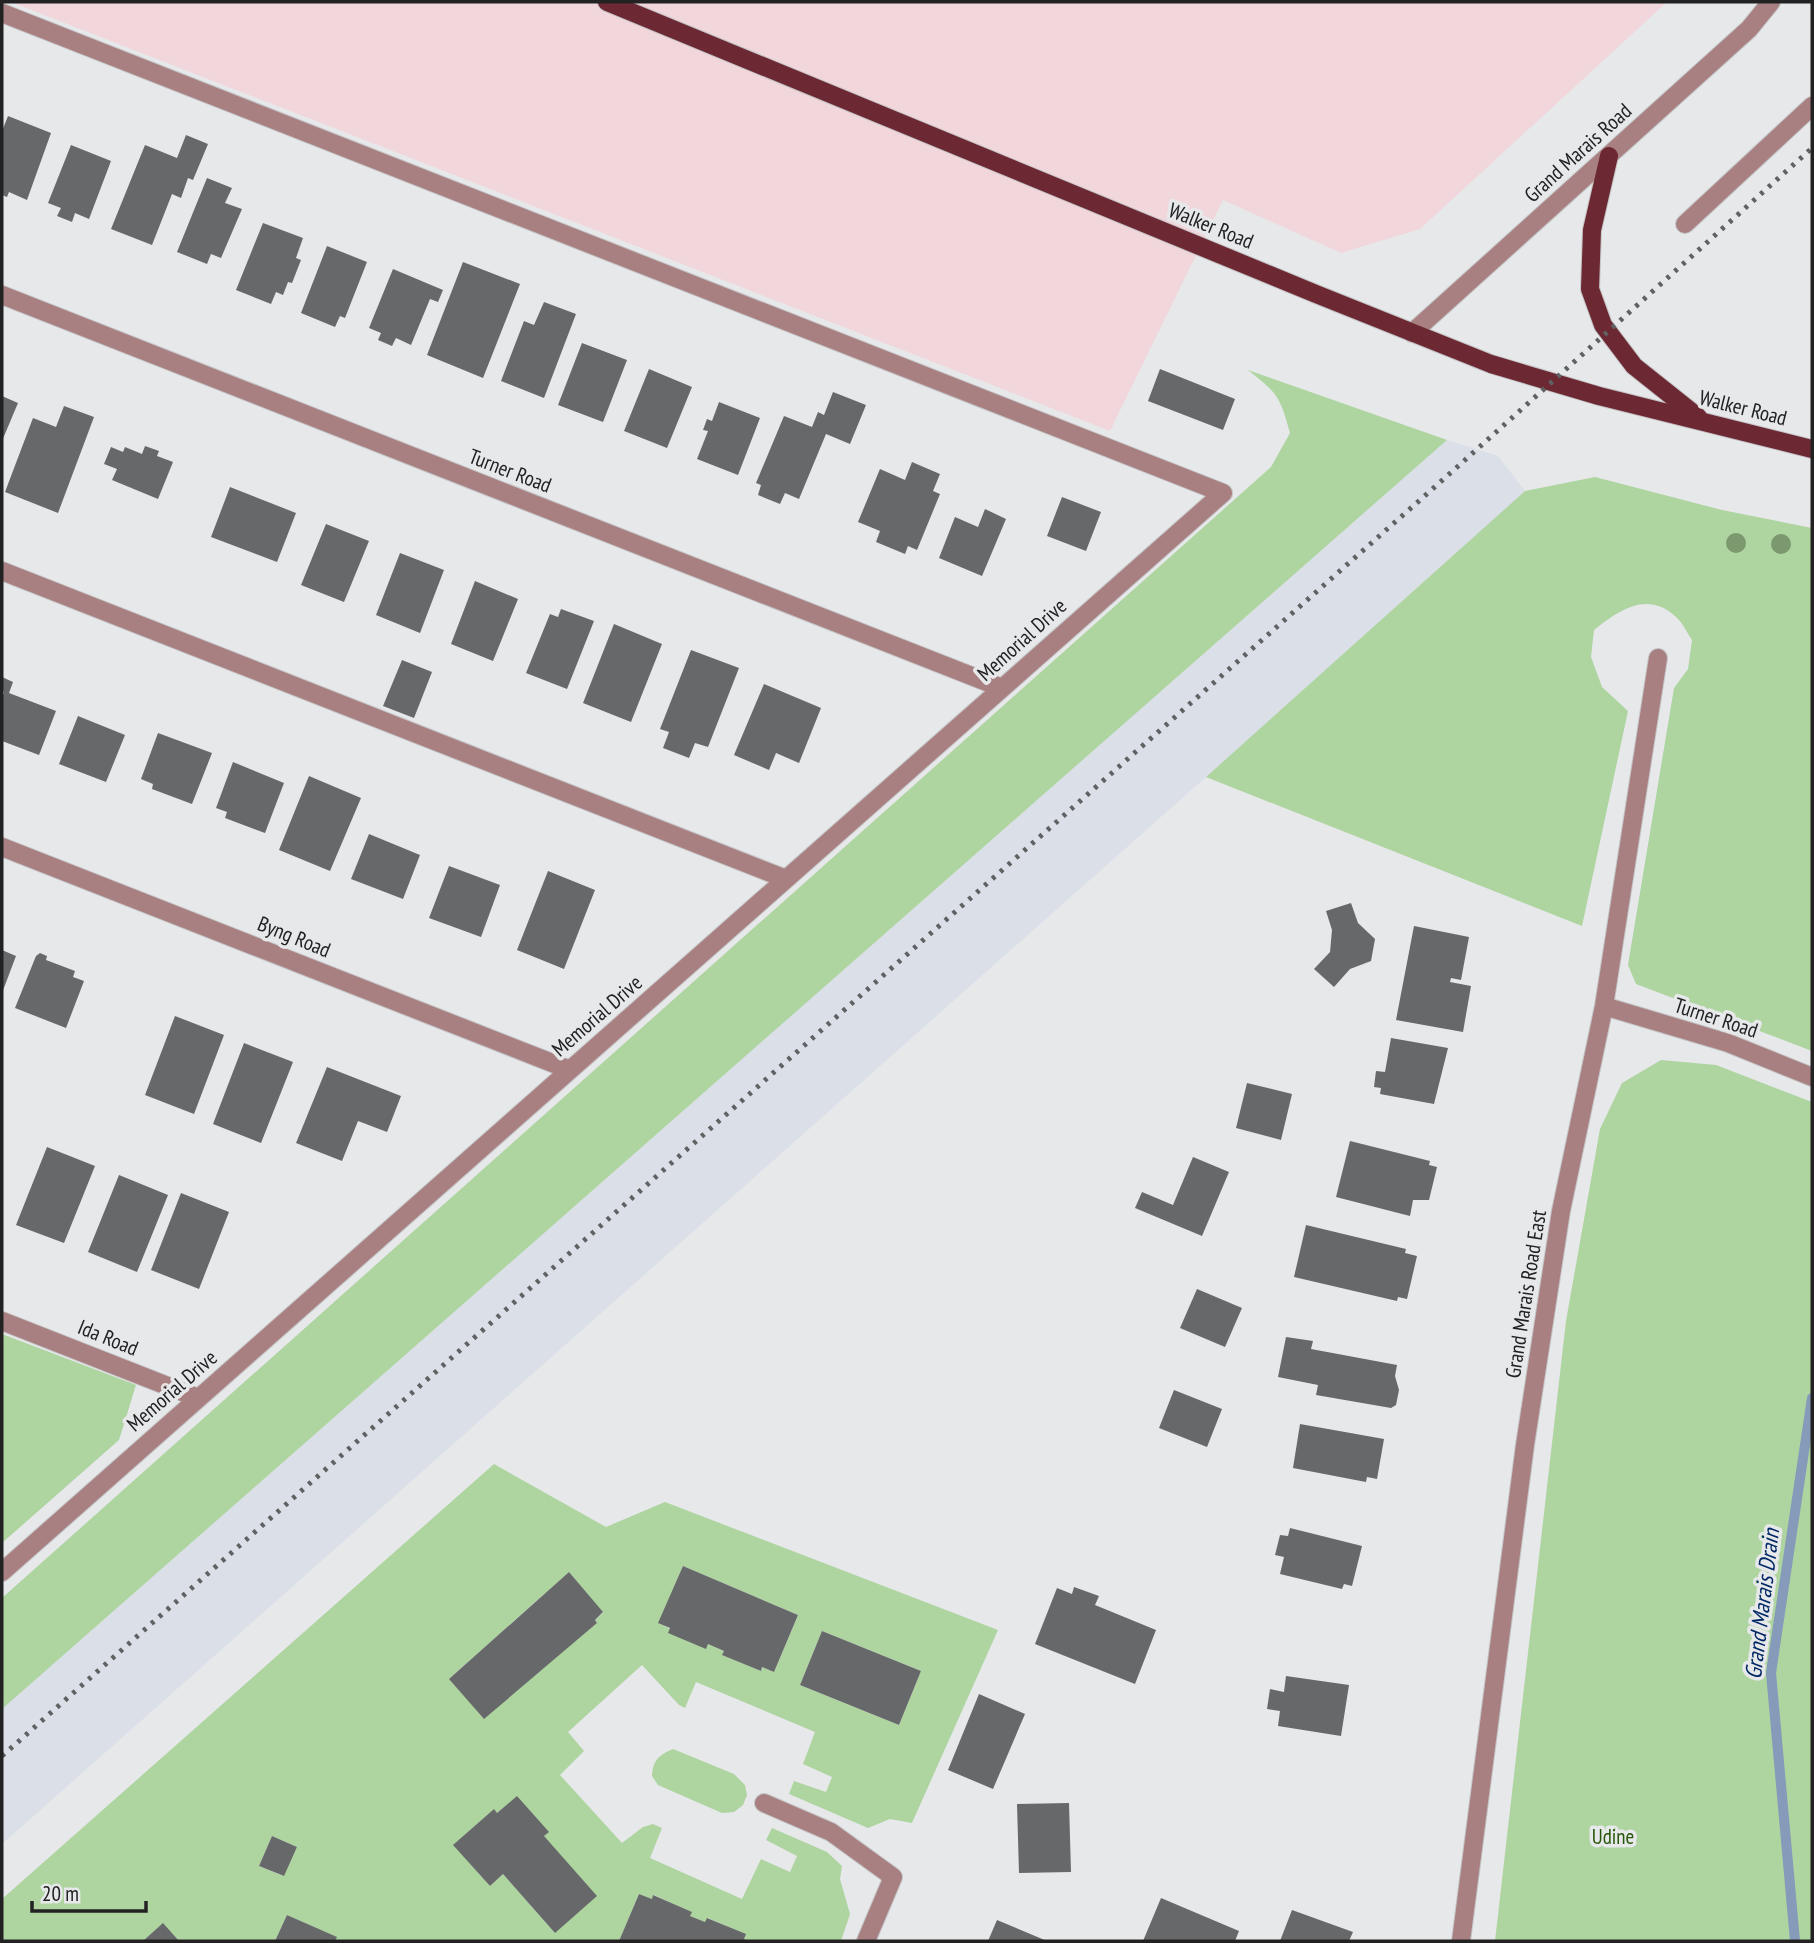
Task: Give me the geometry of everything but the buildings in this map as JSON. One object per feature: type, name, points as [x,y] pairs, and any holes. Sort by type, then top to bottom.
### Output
[{"type":"main road","name":"Walker Road","points":[[607,2],[1491,364],[1599,396],[1812,449]]},
{"type":"main road","points":[[1609,156],[1592,230],[1590,289],[1603,325],[1634,366],[1703,422]]},
{"type":"street","name":"Grand Marais Road","points":[[1412,333],[1749,29],[1771,2]]},
{"type":"street","name":"Memorial Drive","points":[[2,13],[1223,493],[2,1572]]},
{"type":"street","points":[[1685,224],[1812,106]]},
{"type":"street","name":"Turner Road","points":[[2,295],[1002,688]]},
{"type":"street","points":[[2,571],[786,879]]},
{"type":"street","name":"Grand Marais Road East","points":[[1461,1941],[1523,1459],[1559,1225],[1604,1006],[1658,657]]},
{"type":"street","name":"Byng Road","points":[[2,847],[570,1070]]},
{"type":"street","name":"Turner Road","points":[[1604,1006],[1728,1043],[1812,1077]]},
{"type":"street","name":"Ida Road","points":[[2,1321],[198,1398]]},
{"type":"street","points":[[764,1802],[831,1832],[892,1877],[866,1941]]},
{"type":"shaded area","points":[[11,2],[1667,2],[1420,229],[1341,253],[1223,200],[1110,431]]},
{"type":"shaded area","points":[[1447,440],[1498,456],[1525,491],[2,1844],[2,1709]]},
{"type":"green space","points":[[1248,370],[1447,440],[2,1709],[2,1598],[1271,467],[1290,433],[1276,396]]},
{"type":"green space","points":[[1595,477],[1722,510],[1812,528],[1812,1051],[1636,984],[1628,965],[1674,688],[1688,669],[1692,640],[1678,619],[1665,609],[1655,605],[1634,606],[1613,616],[1594,630],[1591,657],[1602,687],[1628,711],[1582,926],[1206,777],[1525,491]]},
{"type":"green space","name":"Udine","points":[[1661,1060],[1716,1065],[1812,1102],[1812,1941],[1495,1941],[1566,1321],[1600,1129],[1622,1083]]},
{"type":"green space","points":[[2,1334],[136,1385],[119,1440],[2,1543]]},
{"type":"green space","points":[[494,1464],[606,1527],[665,1502],[998,1630],[912,1823],[890,1819],[868,1828],[789,1794],[794,1781],[826,1792],[832,1777],[803,1764],[815,1732],[696,1682],[685,1708],[679,1705],[642,1665],[568,1732],[584,1751],[560,1775],[622,1843],[643,1827],[653,1824],[662,1828],[650,1858],[742,1899],[761,1859],[790,1872],[797,1856],[766,1840],[772,1828],[827,1852],[842,1866],[840,1879],[850,1914],[841,1941],[749,1941],[744,1939],[745,1934],[708,1918],[705,1922],[690,1916],[691,1912],[654,1895],[652,1899],[639,1894],[619,1941],[335,1941],[336,1937],[287,1915],[275,1941],[179,1941],[163,1924],[143,1941],[2,1941],[2,1899]],"holes":[[[683,1566],[798,1615],[774,1672],[762,1667],[761,1671],[723,1655],[724,1651],[708,1644],[706,1648],[659,1623]],[[569,1572],[603,1613],[595,1620],[597,1623],[483,1718],[450,1678]],[[822,1631],[921,1671],[899,1725],[800,1685]],[[517,1797],[548,1832],[544,1836],[555,1933],[503,1874],[490,1886],[454,1845],[493,1810],[497,1813]],[[272,1836],[297,1847],[283,1876],[259,1866]]]},
{"type":"green space","points":[[673,1749],[734,1774],[745,1785],[747,1795],[743,1805],[734,1812],[722,1813],[658,1785],[652,1776],[655,1762]]},
{"type":"waterway","name":"Grand Marais Drain","points":[[1795,1941],[1771,1673],[1812,1398]]},
{"type":"railway","points":[[2,1756],[1455,469],[1812,148]]}]
